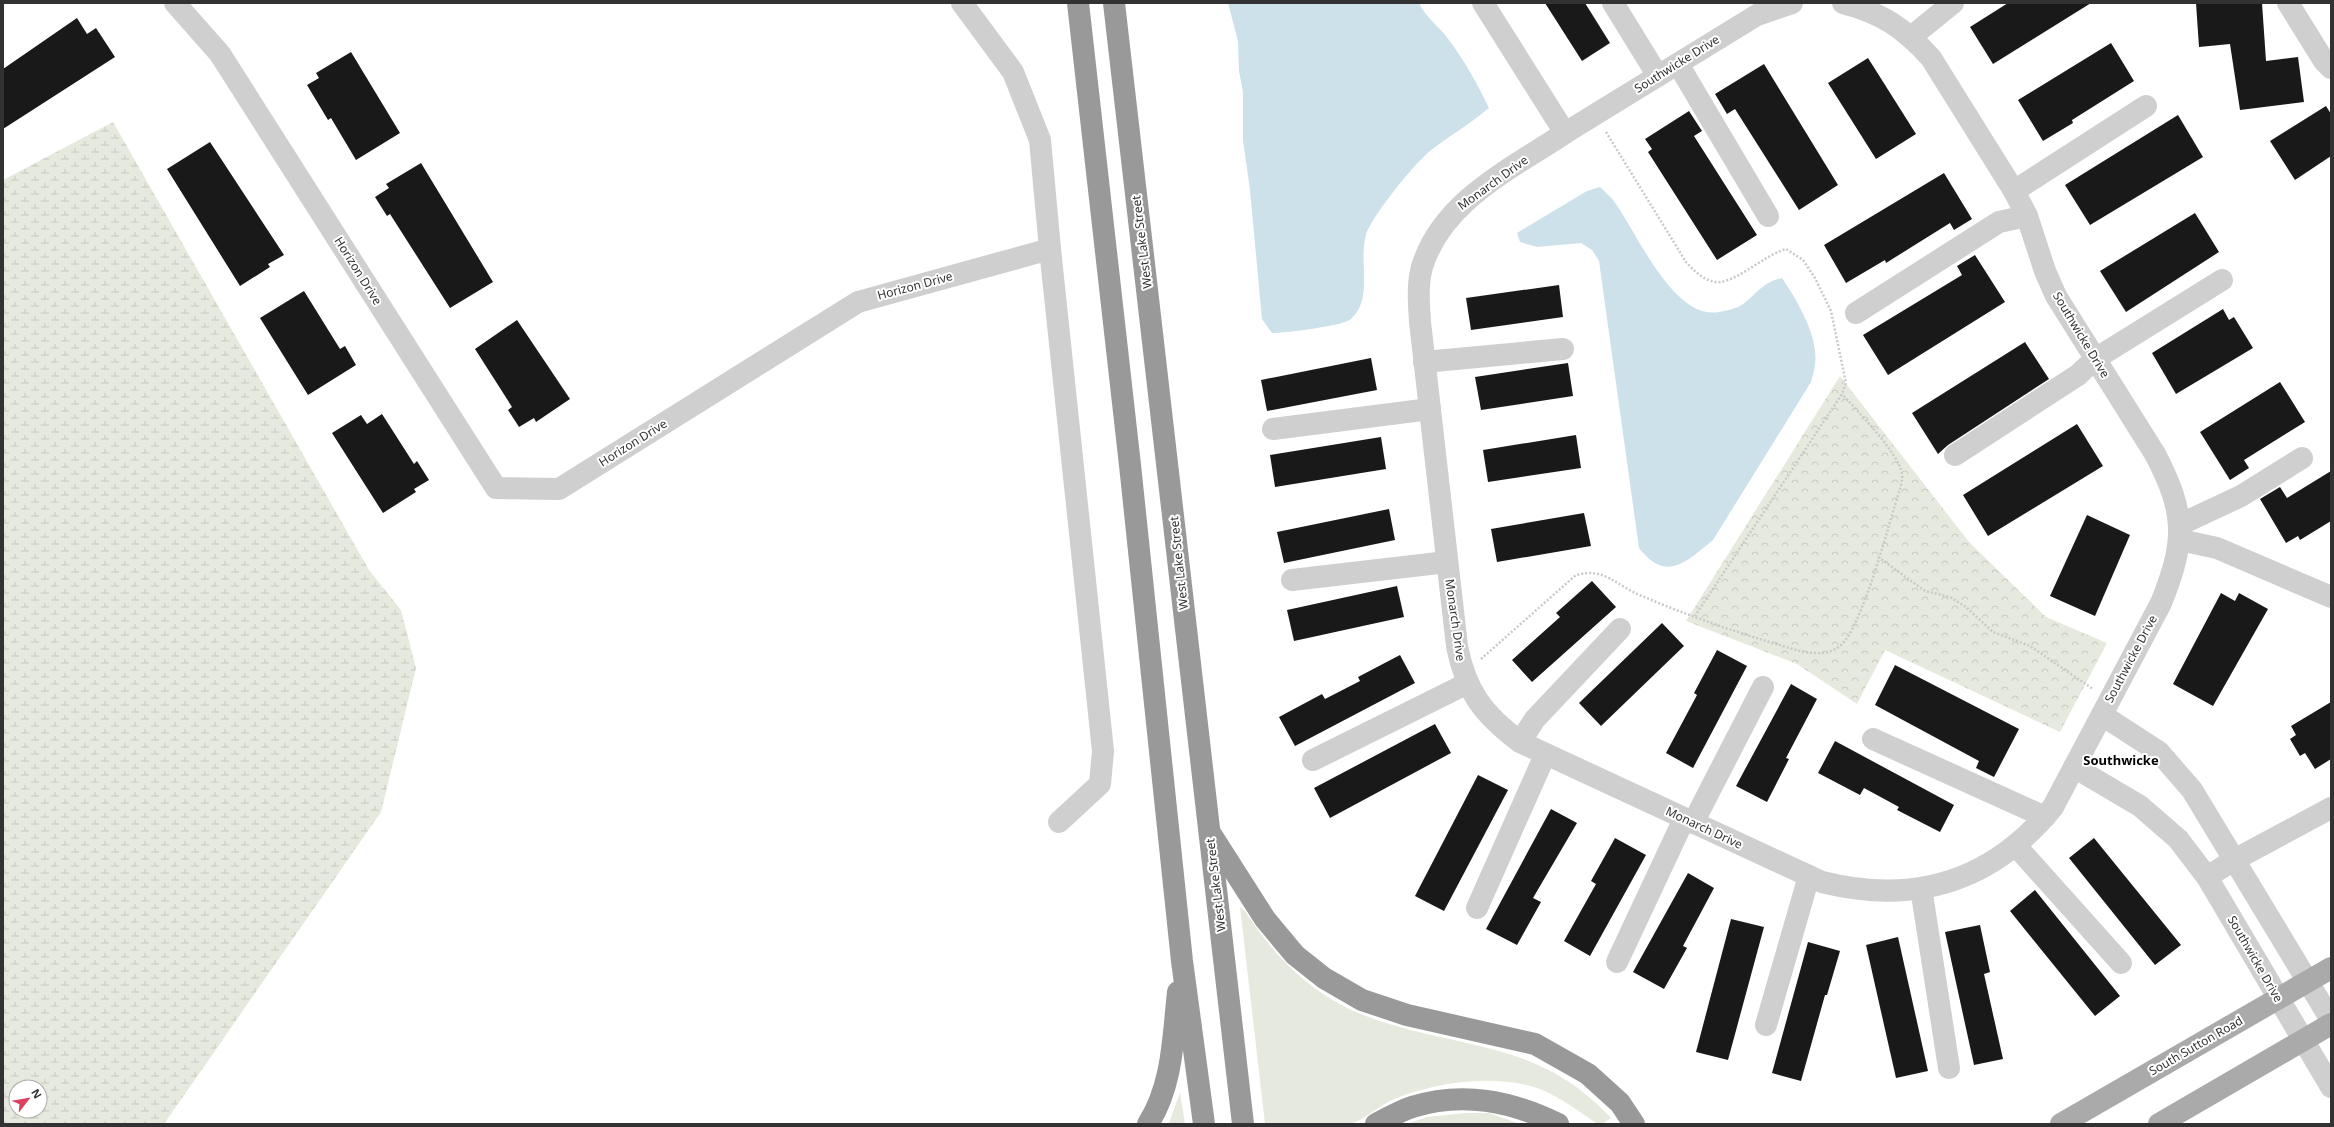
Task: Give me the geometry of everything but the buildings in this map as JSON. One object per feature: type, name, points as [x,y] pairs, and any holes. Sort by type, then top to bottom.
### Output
[{"type":"highway","points":[[1078,3],[1130,465],[1182,961],[1204,1124]]},
{"type":"highway","name":"West Lake Street","points":[[1114,3],[1243,1124]]},
{"type":"highway","points":[[1210,833],[1265,919],[1295,955],[1324,978],[1362,1000],[1407,1015],[1535,1044],[1588,1074],[1620,1103],[1634,1124]]},
{"type":"highway","points":[[1148,1124],[1157,1110],[1167,1084],[1182,961]]},
{"type":"highway","points":[[1376,1124],[1412,1107],[1457,1098],[1497,1101],[1536,1114],[1558,1124]]},
{"type":"main road","name":"South Sutton Road","points":[[2061,1124],[2331,968]]},
{"type":"main road","points":[[2159,1124],[2331,1024]]},
{"type":"street","name":"Horizon Drive","points":[[175,3],[220,54],[496,488],[559,489],[858,302],[1050,249]]},
{"type":"street","points":[[962,3],[1013,72],[1040,140],[1050,249],[1103,751],[1100,784],[1059,822]]},
{"type":"street","points":[[1483,3],[1565,133]]},
{"type":"street","points":[[1613,3],[1658,76]]},
{"type":"street","name":"Southwicke Drive","points":[[1565,133],[1757,15],[1790,3]]},
{"type":"street","name":"Southwicke Drive","points":[[1843,3],[1866,9],[1882,16],[1911,37],[1931,58],[2014,191],[2027,216],[2045,271],[2056,296],[2168,478],[2177,507],[2179,533],[2175,569],[2161,603],[2074,767],[2140,806],[2178,840],[2207,877],[2302,1041],[2331,1087]]},
{"type":"street","points":[[1911,37],[1953,3]]},
{"type":"street","points":[[2288,3],[2324,61],[2331,68]]},
{"type":"street","points":[[1678,64],[1768,216]]},
{"type":"street","points":[[2014,191],[2146,106]]},
{"type":"street","name":"Monarch Drive","points":[[1565,133],[1468,198],[1454,211],[1442,226],[1431,246],[1422,269],[1419,296],[1424,362],[1457,646],[1465,677],[1473,695],[1488,714],[1520,742],[1545,755],[1822,882],[1850,889],[1880,892],[1921,888],[1947,882],[1978,870],[2016,846],[2053,807],[2074,767]]},
{"type":"street","points":[[1856,313],[1999,222],[2027,216]]},
{"type":"street","points":[[1955,455],[2078,375],[2095,360],[2222,280]]},
{"type":"street","points":[[1424,362],[1563,349]]},
{"type":"street","points":[[1274,430],[1430,409]]},
{"type":"street","points":[[2179,533],[2302,458]]},
{"type":"street","points":[[2179,533],[2331,597]]},
{"type":"street","points":[[1292,580],[1447,562]]},
{"type":"street","points":[[1520,742],[1534,719],[1620,629]]},
{"type":"street","points":[[1313,760],[1465,677]]},
{"type":"street","points":[[1617,962],[1689,821],[1763,688]]},
{"type":"street","name":"Southwicke Drive","points":[[2106,707],[2159,752],[2192,790],[2331,1020]]},
{"type":"street","points":[[1873,739],[2045,817]]},
{"type":"street","points":[[1477,908],[1545,755]]},
{"type":"street","points":[[2207,877],[2234,860],[2331,808]]},
{"type":"street","points":[[2016,846],[2121,963]]},
{"type":"street","points":[[1766,1025],[1809,876]]},
{"type":"street","points":[[1921,888],[1948,1068]]},
{"type":"path","points":[[1595,115],[1686,262],[1698,275],[1719,282],[1735,276],[1774,253],[1786,249],[1803,260],[1815,278],[1831,311],[1846,382],[1842,394],[1695,616]]},
{"type":"path","points":[[1465,677],[1485,656],[1576,576],[1590,572],[1610,578],[1641,596],[1749,636],[1804,652],[1818,654],[1830,652],[1848,637],[1857,622],[1900,489],[1902,473],[1898,463],[1885,443],[1842,394]]},
{"type":"path","points":[[1878,557],[1925,591],[1950,597],[1966,606],[1993,632],[2030,646],[2086,686],[2106,707]]},
{"type":"green space","points":[[113,122],[369,570],[401,610],[416,668],[381,812],[164,1124],[3,1124],[3,180]]},
{"type":"green space","points":[[1840,376],[1969,542],[2046,617],[2107,643],[2060,732],[1885,650],[1857,704],[1797,664],[1686,621]]},
{"type":"green space","points":[[1240,907],[1245,911],[1269,944],[1297,974],[1313,987],[1347,1008],[1400,1027],[1496,1050],[1525,1060],[1555,1073],[1583,1092],[1611,1118],[1602,1124],[1597,1124],[1562,1100],[1532,1086],[1493,1081],[1473,1081],[1452,1083],[1414,1092],[1385,1104],[1353,1123],[1325,1125],[1265,1124]]},
{"type":"green space","points":[[1180,1093],[1185,1124],[1168,1124],[1170,1120]]},
{"type":"green space","points":[[1466,1113],[1489,1113],[1520,1124],[1407,1124],[1427,1117]]},
{"type":"water","points":[[1228,3],[1419,3],[1424,12],[1446,36],[1458,53],[1475,80],[1489,108],[1423,157],[1404,178],[1384,204],[1366,235],[1364,246],[1364,290],[1362,301],[1358,310],[1351,319],[1346,322],[1313,329],[1272,333],[1262,319],[1250,190],[1243,140],[1243,92],[1239,71],[1238,41]]},
{"type":"water","points":[[1600,187],[1613,200],[1657,271],[1686,303],[1702,311],[1719,312],[1730,310],[1746,302],[1764,286],[1782,278],[1806,319],[1814,342],[1815,366],[1811,382],[1713,540],[1685,561],[1667,567],[1658,565],[1649,559],[1639,548],[1599,261],[1592,250],[1581,243],[1537,247],[1520,242],[1517,233],[1587,191]]},
{"type":"district","name":"Southwicke","points":[[2121,760]]}]
